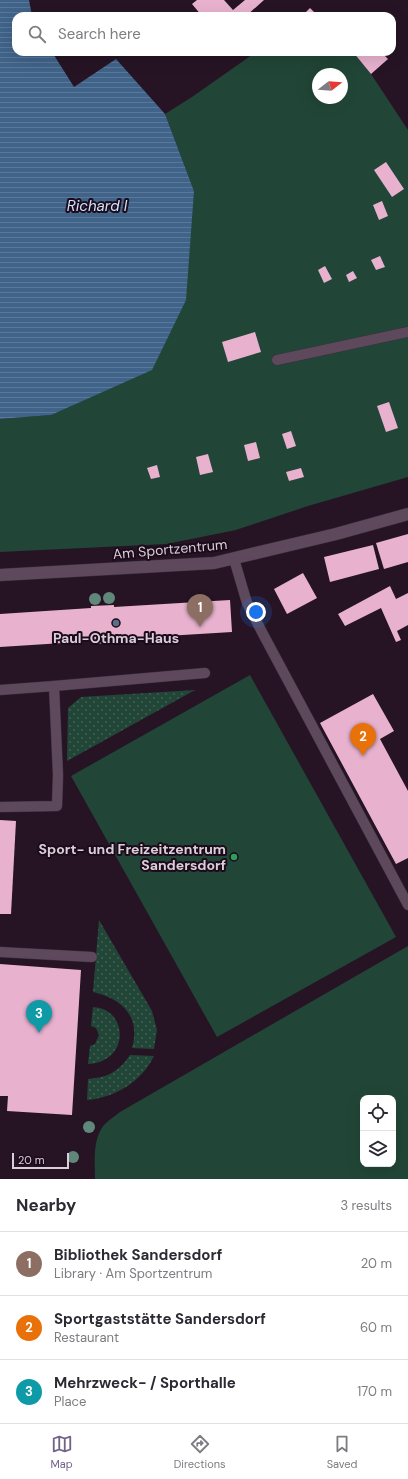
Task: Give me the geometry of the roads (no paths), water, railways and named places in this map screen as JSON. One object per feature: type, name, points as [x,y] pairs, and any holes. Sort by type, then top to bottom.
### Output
[{"type":"street","name":"Am Sportzentrum","points":[[0,575],[192,565],[234,559],[336,534],[408,514]]},
{"type":"lane","points":[[277,360],[408,332]]},
{"type":"lane","points":[[234,559],[247,603],[262,634],[408,905]]},
{"type":"lane","points":[[0,690],[205,673]]},
{"type":"lane","points":[[0,807],[57,806],[58,775],[54,686]]},
{"type":"lane","points":[[0,952],[92,957]]},
{"type":"water","name":"Richard I","points":[[0,0],[29,0],[31,12],[12,12],[12,56],[55,56],[74,87],[116,59],[165,114],[194,191],[186,300],[152,370],[51,415],[0,419]]},
{"type":"place","name":"Paul-Othma-Haus","points":[[116,623]]},
{"type":"place","name":"Bibliothek Sandersdorf","points":[[200,627]]},
{"type":"place","name":"Sportgaststätte Sandersdorf","points":[[363,756]]},
{"type":"place","name":"Sport- und Freizeitzentrum Sandersdorf","points":[[234,857]]},
{"type":"place","name":"Mehrzweck- / Sporthalle","points":[[39,1033]]}]
